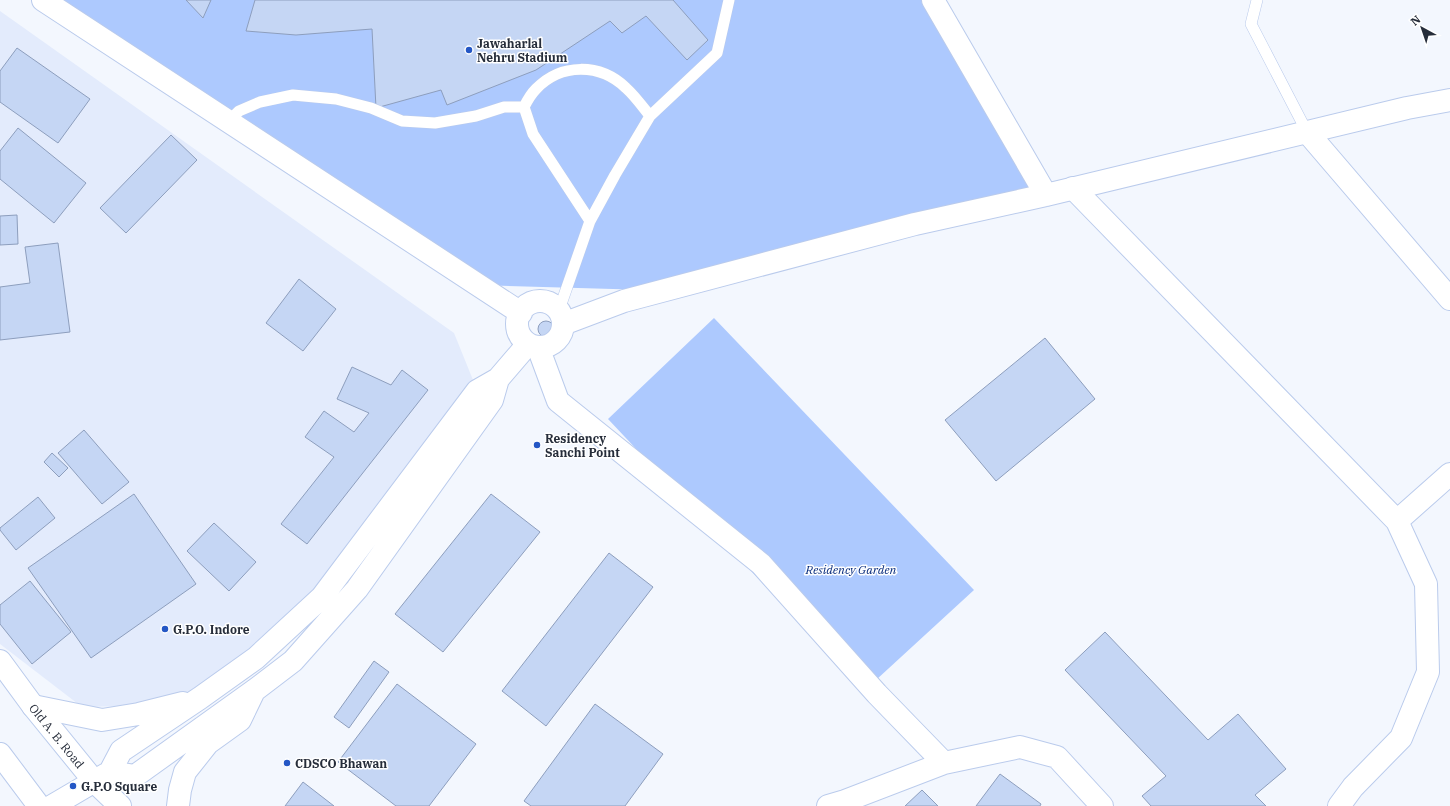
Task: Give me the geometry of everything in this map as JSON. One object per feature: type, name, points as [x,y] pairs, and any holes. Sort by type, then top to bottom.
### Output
[{"type":"street","points":[[44,0],[521,313]]},
{"type":"street","points":[[933,0],[1046,195]]},
{"type":"street","points":[[561,317],[915,224],[1046,195],[1407,108],[1450,100]]},
{"type":"street","points":[[1307,132],[1450,299]]},
{"type":"street","points":[[1073,188],[1397,521],[1426,584],[1428,672],[1401,738],[1352,787],[1339,806]]},
{"type":"street","points":[[539,301],[553,305],[561,317],[562,333],[558,340],[545,347],[533,346],[523,339],[518,327],[518,320],[521,313],[525,307],[531,303],[539,301]]},
{"type":"street","points":[[52,806],[102,777],[121,751],[256,658],[322,597],[477,392],[498,379],[533,346]]},
{"type":"street","points":[[533,346],[558,401],[761,564],[877,694],[944,763]]},
{"type":"street","points":[[102,777],[135,776],[293,661],[357,589],[492,400],[498,379]]},
{"type":"street","points":[[1397,521],[1450,474]]},
{"type":"street","name":"Old A. B. Road","points":[[0,661],[33,706],[102,777],[120,806]]},
{"type":"street","points":[[178,806],[180,790],[185,772],[208,742],[240,720],[255,690]]},
{"type":"street","points":[[33,706],[102,720],[139,714],[200,698]]},
{"type":"street","points":[[828,806],[845,801],[944,763],[1020,747],[1057,757],[1102,806]]},
{"type":"street","points":[[0,754],[39,806]]},
{"type":"lane","points":[[561,317],[590,222],[615,175],[650,116],[717,53],[729,0]]},
{"type":"lane","points":[[1257,0],[1251,24],[1307,132]]},
{"type":"lane","points":[[524,107],[535,90],[551,76],[570,69],[590,69],[610,75],[626,87],[650,116]]},
{"type":"lane","points":[[228,122],[239,111],[260,102],[293,95],[336,99],[371,108],[402,121],[435,123],[476,116],[504,107],[524,107]]},
{"type":"lane","points":[[524,107],[533,134],[590,222]]},
{"type":"shaded area","points":[[0,11],[454,333],[473,380],[373,521],[255,661],[172,705],[82,707],[0,644]]},
{"type":"green space","points":[[44,0],[933,0],[1046,195],[648,290],[478,285]]},
{"type":"green space","name":"Residency Garden","points":[[714,318],[974,590],[864,691],[608,419]]},
{"type":"building","points":[[186,0],[211,0],[203,18]]},
{"type":"building","name":"Jawaharlal Nehru Stadium","points":[[255,0],[673,0],[708,40],[687,60],[646,16],[622,33],[610,21],[536,70],[447,105],[441,90],[376,108],[372,29],[296,35],[246,31]]},
{"type":"building","points":[[17,48],[90,99],[58,143],[0,102],[0,71]]},
{"type":"building","points":[[18,128],[86,183],[54,223],[0,179],[0,151]]},
{"type":"building","points":[[171,135],[197,160],[126,233],[100,208]]},
{"type":"building","points":[[17,215],[18,244],[0,245],[0,216]]},
{"type":"building","points":[[58,243],[70,332],[0,340],[0,287],[30,283],[25,247]]},
{"type":"building","points":[[299,279],[336,309],[303,351],[266,323]]},
{"type":"building","points":[[546,321],[552,323],[554,329],[552,335],[546,337],[540,335],[538,329],[540,323]]},
{"type":"building","points":[[1045,338],[1095,399],[996,481],[945,420]]},
{"type":"building","points":[[352,367],[391,385],[402,370],[428,390],[307,544],[281,524],[334,457],[305,437],[324,411],[354,432],[369,413],[337,399]]},
{"type":"building","points":[[84,430],[129,482],[102,504],[58,453]]},
{"type":"building","points":[[52,453],[68,468],[59,477],[44,462]]},
{"type":"building","points":[[134,494],[196,584],[91,658],[28,568]]},
{"type":"building","points":[[491,494],[540,532],[443,652],[395,614]]},
{"type":"building","points":[[38,497],[55,518],[16,550],[0,528]]},
{"type":"building","points":[[214,523],[256,562],[229,591],[187,551]]},
{"type":"building","points":[[609,553],[653,587],[546,726],[502,691]]},
{"type":"building","points":[[30,581],[71,632],[32,664],[0,624],[0,605]]},
{"type":"building","points":[[1105,632],[1208,740],[1238,714],[1286,769],[1255,795],[1266,806],[1151,806],[1142,796],[1166,776],[1065,670]]},
{"type":"building","points":[[374,661],[389,672],[349,728],[334,717]]},
{"type":"building","points":[[397,684],[476,744],[429,806],[396,806],[338,762]]},
{"type":"building","points":[[595,704],[663,754],[625,806],[531,806],[524,801]]},
{"type":"building","points":[[1000,774],[1041,804],[1040,806],[976,806]]},
{"type":"building","points":[[303,782],[334,806],[285,806]]},
{"type":"building","points":[[922,790],[938,806],[905,806]]},
{"type":"place","name":"Jawaharlal Nehru Stadium","points":[[469,50]]},
{"type":"place","name":"Residency Sanchi Point","points":[[537,445]]},
{"type":"place","name":"G.P.O. Indore","points":[[165,629]]},
{"type":"place","name":"CDSCO Bhawan","points":[[287,763]]},
{"type":"place","name":"G.P.O Square","points":[[73,786]]}]
